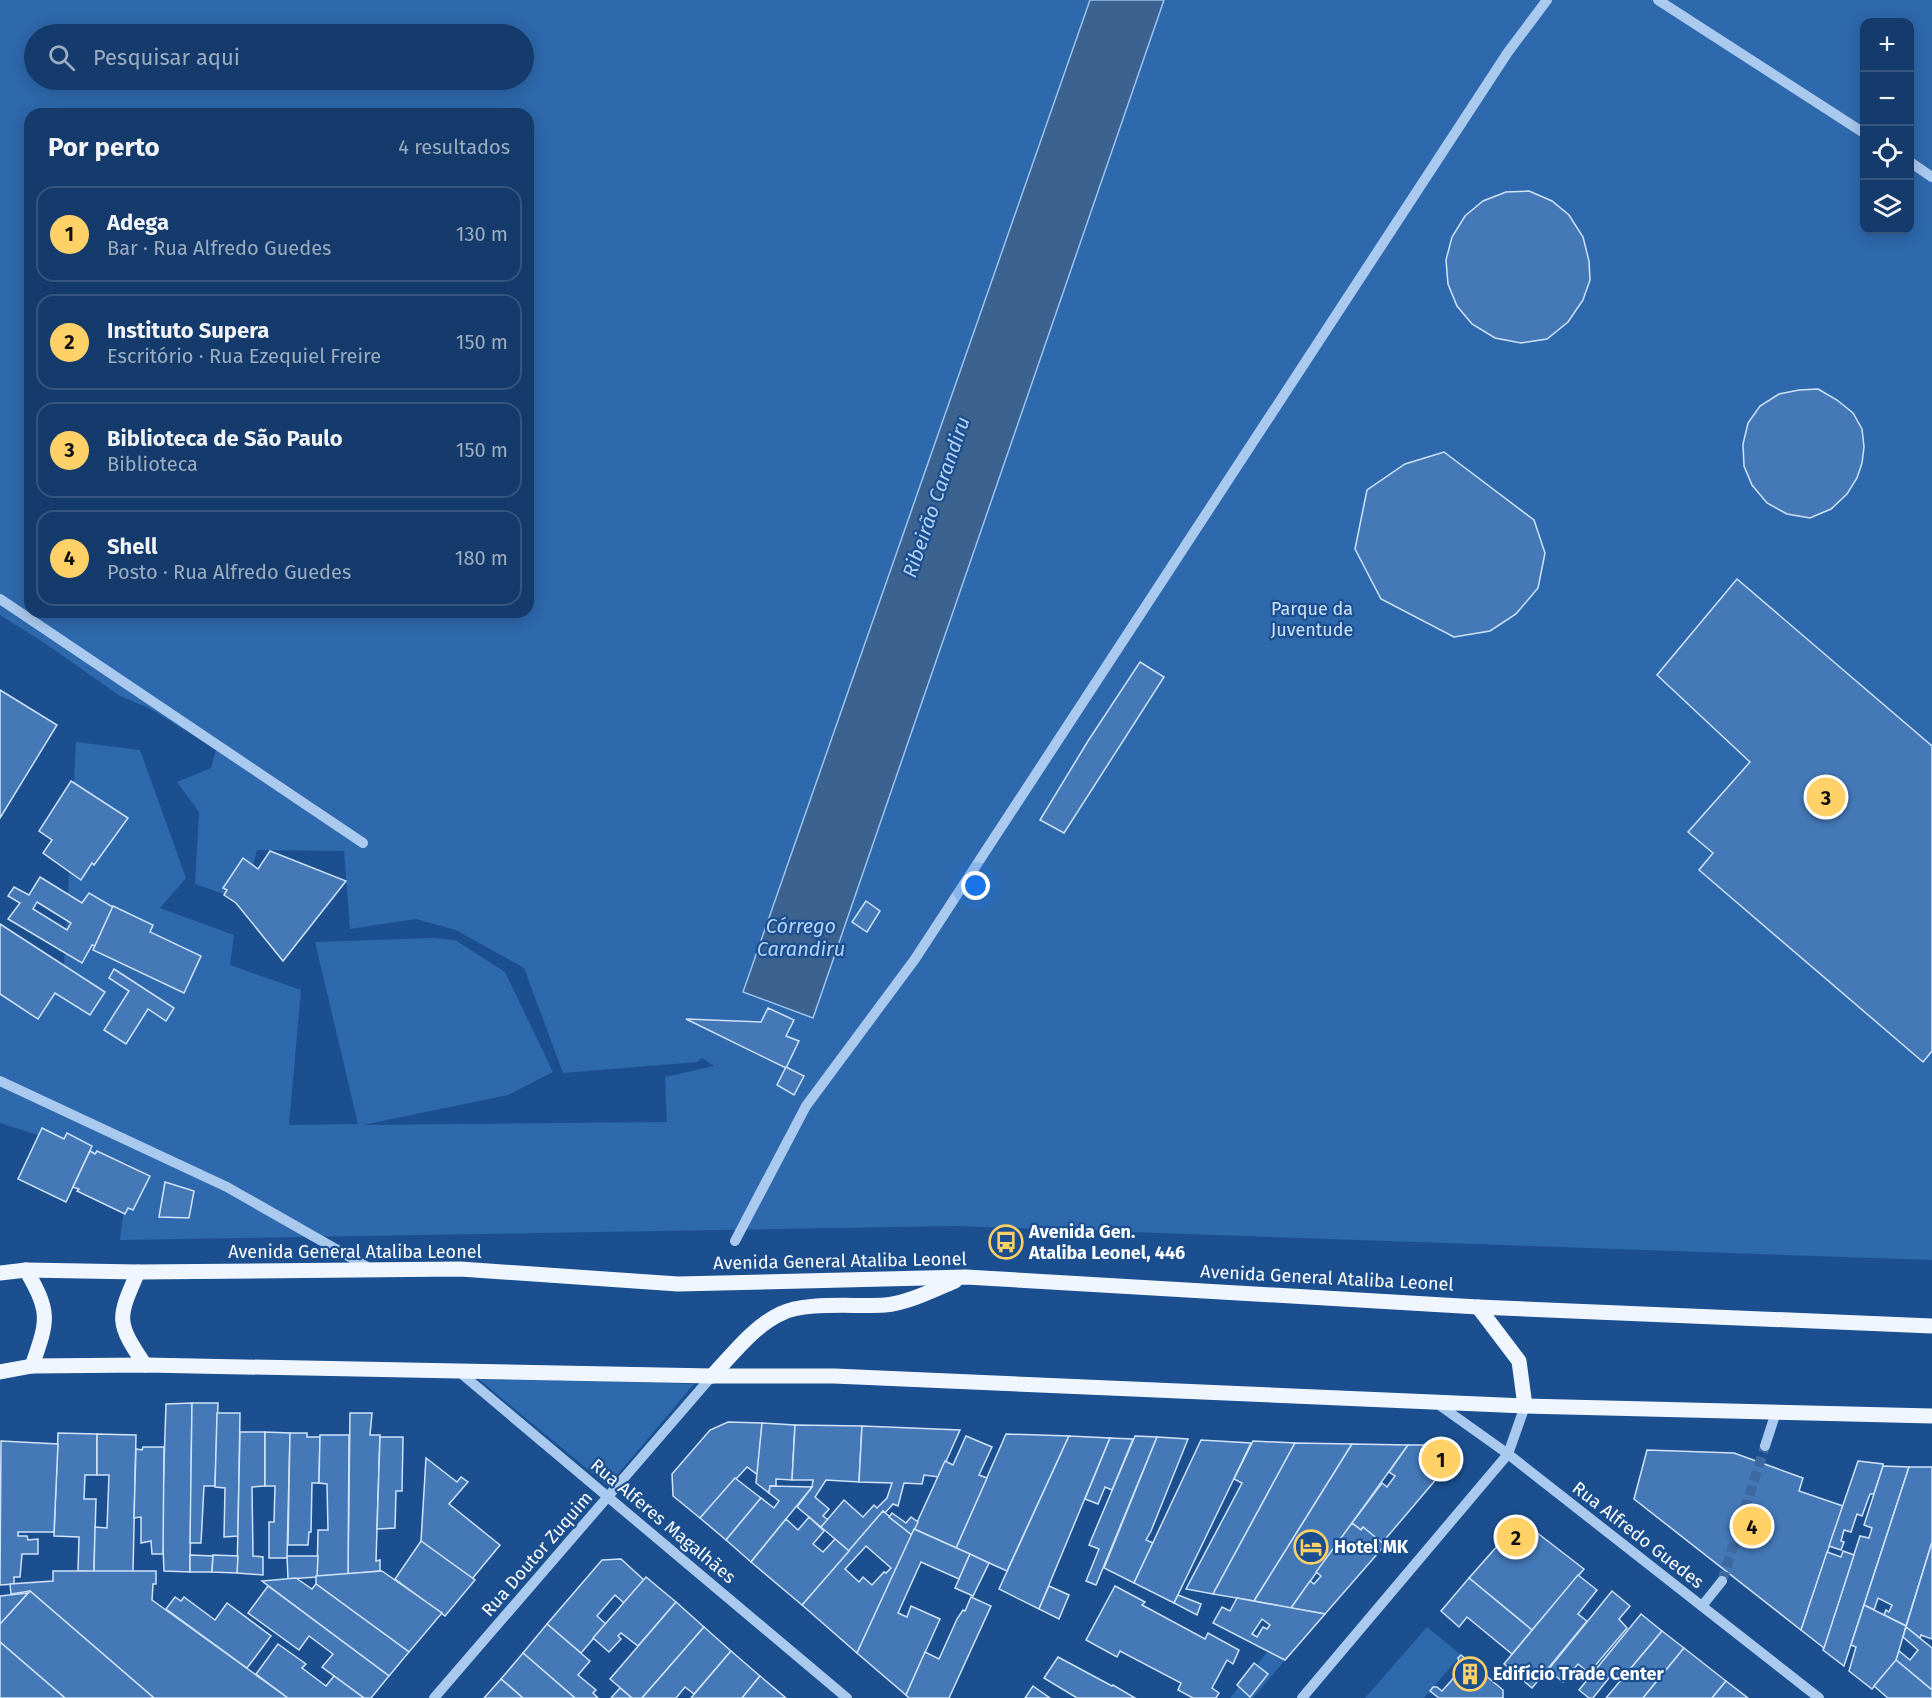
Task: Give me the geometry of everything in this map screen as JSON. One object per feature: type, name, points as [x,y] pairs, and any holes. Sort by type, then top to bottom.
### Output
[{"type":"main road","name":"Avenida General Ataliba Leonel","points":[[0,1273],[26,1270],[138,1272],[460,1269],[678,1284],[966,1277],[1478,1307],[1932,1326]]},
{"type":"main road","points":[[26,1270],[41,1297],[45,1316],[43,1334],[32,1366]]},
{"type":"main road","points":[[138,1272],[126,1298],[122,1318],[125,1335],[145,1365]]},
{"type":"main road","points":[[712,1376],[752,1334],[779,1314],[795,1308],[888,1305],[966,1277]]},
{"type":"main road","points":[[1478,1307],[1519,1361],[1525,1406]]},
{"type":"main road","points":[[0,1372],[32,1366],[145,1365],[712,1376],[834,1376],[1525,1406],[1932,1416]]},
{"type":"street","points":[[735,1241],[806,1106],[915,959],[1508,52],[1547,0]]},
{"type":"street","points":[[1658,0],[1860,130]]},
{"type":"street","points":[[1914,165],[1932,177]]},
{"type":"street","points":[[0,599],[24,615]]},
{"type":"street","points":[[28,618],[363,843]]},
{"type":"street","points":[[0,1081],[227,1188],[372,1270]]},
{"type":"street","name":"Rua Alferes Magalhães","points":[[457,1370],[847,1698]]},
{"type":"street","name":"Rua Doutor Zuquim","points":[[434,1698],[712,1376]]},
{"type":"street","name":"Rua Alfredo Guedes","points":[[1435,1402],[1508,1454],[1819,1698]]},
{"type":"street","points":[[1302,1698],[1508,1454],[1525,1406]]},
{"type":"street","points":[[1765,1446],[1776,1412]]},
{"type":"street","points":[[1702,1606],[1722,1581]]},
{"type":"green space","name":"Parque da Juventude","points":[[0,0],[1932,0],[1932,1260],[956,1226],[120,1240],[129,1164],[0,1123],[0,985],[63,984],[76,742],[140,750],[186,878],[160,908],[234,935],[230,965],[301,990],[289,1125],[358,1124],[315,942],[433,938],[455,940],[505,972],[553,1072],[508,1095],[363,1125],[667,1122],[665,1077],[714,1066],[702,1058],[697,1062],[563,1073],[524,968],[456,930],[416,919],[350,929],[344,851],[257,850],[244,901],[195,884],[199,812],[177,782],[211,768],[216,750],[151,709],[120,696],[0,615]]},
{"type":"green space","points":[[476,1377],[694,1384],[608,1486]]},
{"type":"green space","points":[[1427,1627],[1461,1655],[1424,1698],[1365,1698]]},
{"type":"green space","points":[[1268,1651],[1285,1660],[1253,1698],[1230,1698]]},
{"type":"water","name":"Córrego Carandiru","points":[[1090,0],[1164,0],[813,1018],[743,992]]},
{"type":"building","points":[[1529,191],[1552,201],[1569,215],[1583,237],[1589,261],[1590,280],[1583,300],[1568,322],[1547,339],[1521,343],[1495,338],[1472,324],[1457,306],[1448,284],[1446,260],[1452,237],[1465,216],[1483,201],[1506,192]]},
{"type":"building","points":[[1818,389],[1853,413],[1862,429],[1864,447],[1857,478],[1847,494],[1831,509],[1810,518],[1787,514],[1767,503],[1752,485],[1744,466],[1743,444],[1748,423],[1760,406],[1779,394]]},
{"type":"building","points":[[1444,452],[1534,520],[1545,553],[1538,588],[1516,614],[1490,631],[1454,637],[1381,599],[1355,549],[1367,490],[1405,464]]},
{"type":"building","points":[[1737,579],[1932,746],[1932,1051],[1923,1062],[1699,870],[1713,853],[1688,832],[1750,762],[1657,675]]},
{"type":"building","points":[[1140,662],[1164,677],[1064,833],[1040,820]]},
{"type":"building","points":[[0,690],[57,725],[0,818]]},
{"type":"building","points":[[71,781],[128,818],[81,880],[43,853],[52,840],[39,831]]},
{"type":"building","points":[[270,851],[346,881],[283,961],[236,903],[224,895],[227,890],[223,888],[243,858],[258,869]]},
{"type":"building","points":[[40,877],[82,903],[89,893],[113,907],[95,946],[92,945],[82,963],[8,919],[20,903],[8,896],[14,887],[29,895]],"holes":[[[37,902],[71,923],[67,930],[33,909]]]},
{"type":"building","points":[[866,901],[880,911],[867,932],[852,922]]},
{"type":"building","points":[[113,906],[153,925],[150,932],[201,956],[184,993],[93,950]]},
{"type":"building","points":[[0,924],[105,992],[90,1015],[55,993],[38,1019],[0,994]]},
{"type":"building","points":[[114,969],[174,1008],[166,1021],[148,1009],[126,1044],[104,1030],[129,991],[109,978]]},
{"type":"building","points":[[768,1008],[794,1020],[786,1036],[799,1041],[786,1068],[686,1019],[761,1022]]},
{"type":"building","points":[[786,1067],[804,1076],[794,1095],[777,1085]]},
{"type":"building","points":[[42,1128],[64,1139],[67,1133],[92,1146],[66,1202],[18,1179]]},
{"type":"building","points":[[90,1151],[95,1154],[97,1151],[150,1176],[133,1210],[128,1208],[125,1214],[73,1187]]},
{"type":"building","points":[[165,1182],[194,1191],[189,1218],[159,1217]]},
{"type":"building","points":[[192,1403],[190,1572],[164,1571],[162,1523],[166,1404]]},
{"type":"building","points":[[192,1403],[218,1403],[215,1486],[204,1486],[201,1543],[190,1543]]},
{"type":"building","points":[[217,1413],[240,1413],[238,1536],[224,1537],[225,1488],[215,1487]]},
{"type":"building","points":[[350,1413],[372,1413],[370,1435],[380,1435],[376,1561],[380,1560],[380,1571],[348,1574]]},
{"type":"building","points":[[728,1422],[762,1423],[758,1475],[747,1467],[700,1518],[673,1496],[672,1474],[710,1430]]},
{"type":"building","points":[[762,1423],[795,1425],[792,1480],[776,1479],[776,1486],[770,1486],[769,1493],[756,1483]]},
{"type":"building","points":[[795,1425],[862,1426],[859,1482],[826,1480],[815,1497],[829,1509],[823,1516],[828,1520],[821,1527],[797,1507],[812,1487],[813,1480],[792,1480]]},
{"type":"building","points":[[862,1426],[960,1430],[939,1477],[924,1475],[922,1484],[904,1483],[898,1506],[893,1504],[885,1513],[883,1511],[849,1551],[821,1527],[844,1500],[863,1517],[874,1505],[877,1508],[887,1498],[892,1483],[859,1482]]},
{"type":"building","points":[[240,1432],[265,1432],[265,1486],[252,1487],[253,1556],[263,1557],[263,1575],[237,1573]]},
{"type":"building","points":[[265,1432],[290,1433],[287,1558],[269,1558],[269,1522],[274,1522],[275,1486],[265,1486]]},
{"type":"building","points":[[58,1433],[97,1434],[97,1475],[85,1475],[84,1499],[96,1499],[94,1572],[78,1571],[79,1537],[54,1536]]},
{"type":"building","points":[[290,1433],[307,1433],[307,1437],[320,1437],[319,1483],[312,1483],[311,1532],[309,1532],[308,1545],[288,1545]]},
{"type":"building","points":[[97,1434],[136,1435],[133,1572],[94,1572],[95,1527],[107,1528],[109,1475],[97,1475]]},
{"type":"building","points":[[1006,1434],[1069,1436],[1007,1571],[956,1548]]},
{"type":"building","points":[[320,1435],[349,1435],[348,1574],[317,1577],[318,1530],[328,1530],[327,1484],[319,1483]]},
{"type":"building","points":[[966,1436],[992,1447],[979,1475],[987,1478],[956,1548],[914,1529],[945,1461],[953,1465]]},
{"type":"building","points":[[1069,1436],[1110,1438],[1039,1609],[999,1589]]},
{"type":"building","points":[[1135,1436],[1157,1437],[1096,1585],[1086,1581],[1099,1549],[1089,1545]]},
{"type":"building","points":[[380,1437],[403,1437],[402,1491],[396,1491],[395,1528],[377,1529]]},
{"type":"building","points":[[1157,1437],[1188,1439],[1146,1540],[1153,1543],[1134,1583],[1104,1568]]},
{"type":"building","points":[[1110,1438],[1133,1439],[1112,1490],[1105,1487],[1098,1504],[1085,1499]]},
{"type":"building","points":[[1201,1440],[1251,1443],[1174,1603],[1134,1583]]},
{"type":"building","points":[[1,1441],[58,1444],[54,1532],[18,1532],[18,1536],[27,1536],[28,1540],[38,1539],[38,1554],[22,1554],[20,1577],[14,1577],[14,1584],[0,1585]]},
{"type":"building","points":[[1253,1441],[1295,1443],[1213,1594],[1186,1589],[1242,1483],[1234,1479]]},
{"type":"building","points":[[1295,1443],[1352,1444],[1254,1601],[1213,1594]]},
{"type":"building","name":"Hotel MK","points":[[1352,1444],[1408,1445],[1291,1608],[1254,1601]]},
{"type":"building","points":[[1408,1445],[1441,1445],[1449,1464],[1382,1543],[1363,1527],[1361,1530],[1352,1523],[1382,1483],[1387,1487],[1395,1476],[1389,1472]]},
{"type":"building","points":[[143,1447],[164,1447],[163,1554],[152,1554],[151,1541],[141,1543],[141,1517],[134,1518],[136,1449],[142,1450]]},
{"type":"building","points":[[1647,1450],[1734,1453],[1803,1478],[1799,1491],[1843,1506],[1801,1630],[1634,1499]]},
{"type":"building","points":[[426,1458],[457,1482],[461,1477],[468,1482],[449,1504],[500,1545],[472,1579],[421,1541]]},
{"type":"building","points":[[1858,1461],[1883,1464],[1883,1466],[1874,1494],[1870,1494],[1862,1516],[1857,1514],[1851,1532],[1844,1530],[1841,1550],[1829,1546]]},
{"type":"building","points":[[1883,1466],[1909,1467],[1844,1666],[1823,1650],[1860,1536],[1869,1538],[1872,1528],[1864,1525]]},
{"type":"building","points":[[1909,1467],[1932,1467],[1932,1542],[1906,1626],[1884,1615],[1886,1610],[1889,1612],[1892,1605],[1878,1598],[1874,1610],[1864,1605]]},
{"type":"building","points":[[735,1478],[761,1498],[726,1540],[700,1518]]},
{"type":"building","points":[[770,1486],[812,1487],[751,1562],[726,1540],[761,1498],[774,1508],[779,1501],[769,1493]]},
{"type":"building","points":[[883,1511],[912,1535],[857,1653],[802,1605]],"holes":[[[866,1546],[891,1568],[872,1585],[863,1577],[859,1582],[845,1569]]]},
{"type":"building","points":[[892,1513],[906,1523],[911,1517],[918,1522],[912,1535],[889,1517]]},
{"type":"building","points":[[809,1517],[824,1531],[813,1544],[823,1552],[835,1539],[849,1551],[802,1605],[751,1562],[786,1519],[798,1530]]},
{"type":"building","points":[[1352,1523],[1361,1530],[1363,1527],[1385,1545],[1325,1614],[1291,1608],[1310,1581],[1314,1584],[1321,1576],[1316,1572]]},
{"type":"building","points":[[1527,1525],[1584,1569],[1532,1630],[1469,1578],[1515,1526]]},
{"type":"building","points":[[914,1529],[970,1554],[959,1579],[921,1562],[898,1613],[907,1617],[911,1606],[940,1619],[906,1695],[857,1653]]},
{"type":"building","points":[[421,1541],[475,1580],[445,1616],[395,1579]]},
{"type":"building","points":[[1932,1542],[1932,1639],[1921,1635],[1920,1638],[1906,1627]]},
{"type":"building","points":[[1843,1551],[1854,1555],[1824,1648],[1801,1630],[1827,1552],[1841,1557]]},
{"type":"building","points":[[970,1554],[989,1563],[973,1596],[955,1588]]},
{"type":"building","points":[[190,1555],[213,1556],[212,1572],[190,1572]]},
{"type":"building","points":[[213,1555],[238,1556],[237,1573],[212,1572]]},
{"type":"building","points":[[287,1556],[318,1556],[317,1577],[288,1579]]},
{"type":"building","points":[[621,1559],[644,1580],[624,1603],[615,1595],[597,1616],[606,1624],[581,1653],[547,1624],[602,1560]]},
{"type":"building","points":[[53,1571],[156,1571],[152,1600],[288,1698],[154,1698],[30,1591],[11,1594],[10,1584],[53,1581]]},
{"type":"building","points":[[382,1571],[442,1613],[409,1652],[316,1584],[316,1576]]},
{"type":"building","points":[[1578,1575],[1597,1590],[1578,1614],[1587,1621],[1532,1688],[1504,1664]]},
{"type":"building","points":[[646,1577],[676,1602],[638,1646],[621,1633],[618,1636],[621,1639],[609,1652],[593,1638]]},
{"type":"building","points":[[296,1578],[312,1589],[316,1584],[409,1652],[389,1676],[262,1581]]},
{"type":"building","points":[[1469,1578],[1532,1630],[1512,1654],[1467,1617],[1459,1627],[1441,1611]]},
{"type":"building","points":[[268,1586],[389,1676],[371,1698],[364,1698],[322,1667],[333,1654],[309,1636],[299,1650],[248,1613]]},
{"type":"building","points":[[1049,1586],[1069,1595],[1059,1619],[1039,1609]]},
{"type":"building","points":[[1115,1586],[1145,1602],[1142,1605],[1205,1639],[1208,1633],[1239,1650],[1233,1664],[1227,1660],[1212,1688],[1219,1693],[1216,1698],[1193,1698],[1178,1690],[1181,1683],[1120,1651],[1117,1657],[1086,1640]]},
{"type":"building","points":[[30,1591],[154,1698],[65,1698],[0,1642],[0,1624]]},
{"type":"building","points":[[1612,1591],[1630,1606],[1619,1619],[1627,1628],[1589,1673],[1578,1664],[1563,1682],[1548,1670]]},
{"type":"building","points":[[28,1593],[0,1624],[0,1596]]},
{"type":"building","points":[[1178,1595],[1201,1604],[1197,1615],[1174,1603]]},
{"type":"building","points":[[175,1597],[181,1601],[184,1597],[215,1620],[227,1603],[271,1636],[247,1668],[166,1609]]},
{"type":"building","points":[[971,1597],[991,1606],[949,1698],[909,1698],[906,1695],[925,1652],[939,1659],[957,1619],[963,1610],[965,1611]]},
{"type":"building","points":[[1237,1598],[1325,1614],[1285,1660],[1213,1623],[1222,1607],[1230,1611]],"holes":[[[1262,1619],[1270,1625],[1267,1629],[1263,1627],[1257,1637],[1252,1634]]]},
{"type":"building","points":[[676,1602],[704,1627],[642,1698],[632,1698],[610,1679]]},
{"type":"building","points":[[1864,1605],[1906,1626],[1896,1661],[1872,1689],[1849,1671],[1856,1647],[1851,1645]]},
{"type":"building","points":[[1641,1614],[1662,1631],[1620,1681],[1612,1674],[1593,1698],[1589,1698],[1579,1690]]},
{"type":"building","points":[[547,1624],[590,1661],[578,1675],[596,1690],[593,1693],[598,1698],[575,1698],[523,1653]]},
{"type":"building","points":[[704,1627],[731,1651],[694,1694],[685,1687],[676,1698],[642,1698]]},
{"type":"building","points":[[1906,1627],[1932,1648],[1932,1690],[1896,1660],[1899,1651],[1910,1660],[1918,1650],[1903,1637]]},
{"type":"building","points":[[1662,1631],[1684,1648],[1643,1698],[1606,1698]]},
{"type":"building","points":[[0,1642],[65,1698],[0,1698]]},
{"type":"building","points":[[278,1644],[306,1664],[302,1668],[326,1686],[334,1676],[364,1698],[288,1698],[256,1674]]},
{"type":"building","points":[[1684,1648],[1726,1681],[1712,1698],[1643,1698]]},
{"type":"building","points":[[731,1651],[760,1676],[742,1698],[691,1698]]},
{"type":"building","points":[[523,1653],[575,1698],[523,1698],[501,1679]]},
{"type":"building","name":"Edifício Trade Center","points":[[1461,1655],[1503,1690],[1503,1698],[1439,1698],[1430,1691],[1433,1687],[1437,1687],[1442,1691],[1451,1681],[1462,1667],[1458,1658]]},
{"type":"building","points":[[1058,1657],[1135,1698],[1077,1698],[1044,1678]]},
{"type":"building","points":[[1896,1660],[1932,1690],[1932,1698],[1888,1698],[1874,1686]]},
{"type":"building","points":[[1254,1663],[1268,1674],[1250,1697],[1237,1685]]},
{"type":"building","points":[[760,1676],[786,1698],[742,1698]]},
{"type":"building","points":[[501,1679],[523,1698],[484,1698]]},
{"type":"building","points":[[1726,1681],[1748,1698],[1712,1698]]},
{"type":"building","points":[[1033,1686],[1050,1698],[1025,1698]]},
{"type":"building","points":[[620,1688],[632,1698],[611,1698]]},
{"type":"tunnel","points":[[1722,1581],[1765,1446]]},
{"type":"place","name":"Biblioteca de São Paulo","points":[[1826,797]]},
{"type":"place","name":"Avenida Gen. Ataliba Leonel, 446","points":[[1006,1242]]},
{"type":"place","name":"Adega","points":[[1441,1459]]},
{"type":"place","name":"Shell","points":[[1752,1526]]},
{"type":"place","name":"Instituto Supera","points":[[1516,1537]]},
{"type":"place","name":"Hotel MK","points":[[1311,1547]]},
{"type":"place","name":"Edifício Trade Center","points":[[1470,1674]]},
{"type":"water label","name":"Ribeirão Carandiru","points":[[936,497]]}]
